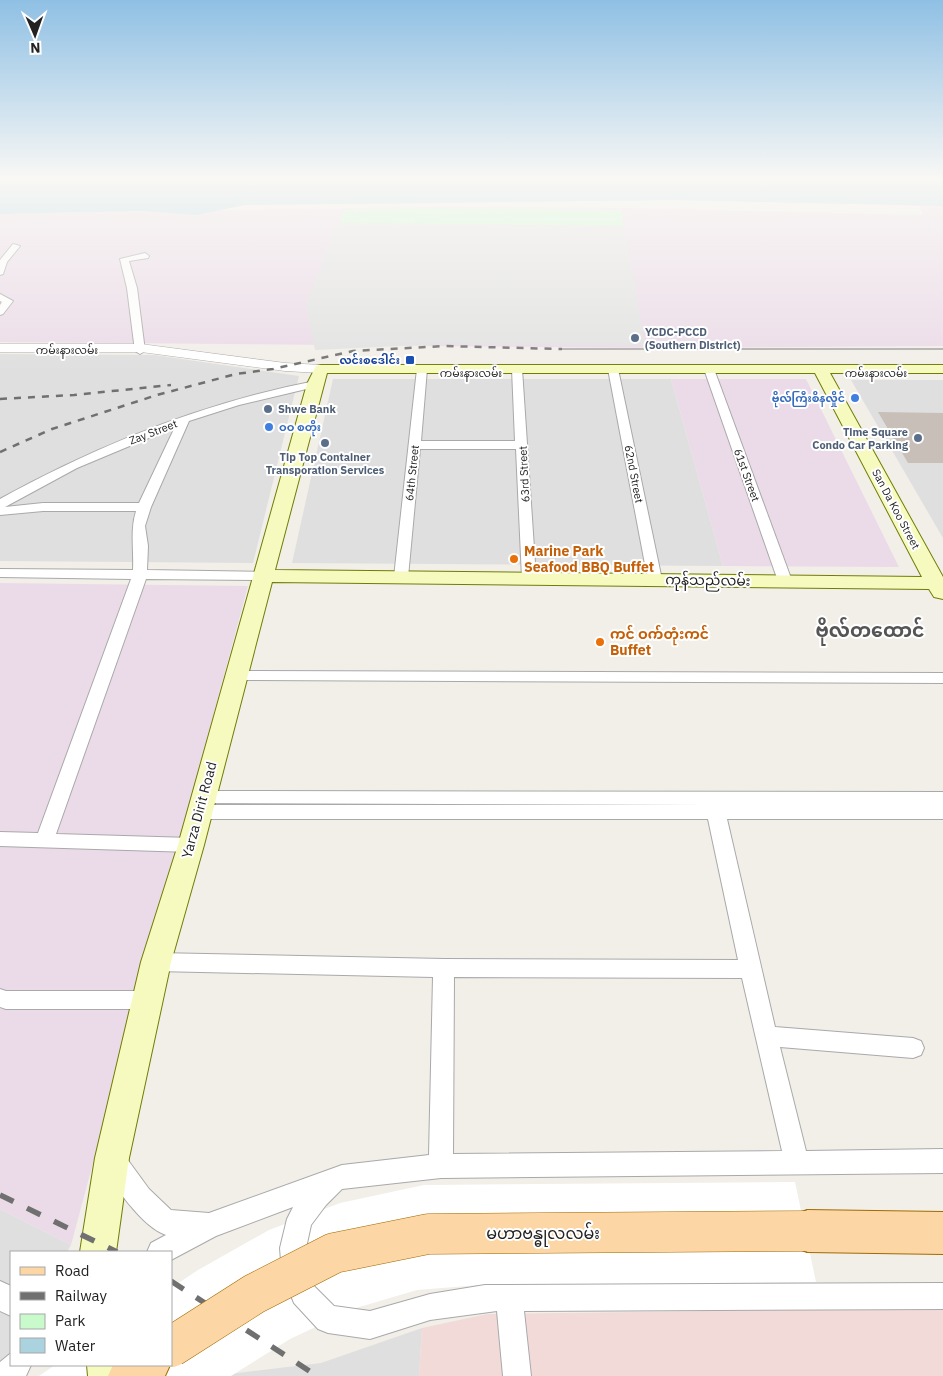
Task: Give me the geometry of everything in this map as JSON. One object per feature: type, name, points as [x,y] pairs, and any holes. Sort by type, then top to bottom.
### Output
[{"type":"main road","name":"ကမ်းနားလမ်း","points":[[319,375],[422,371],[821,371],[943,369]]},
{"type":"main road","name":"ကမ်းနားလမ်း","points":[[821,371],[943,373]]},
{"type":"main road","name":"San Da Koo Street","points":[[821,371],[940,588]]},
{"type":"main road","name":"Yarza Dirit Road","points":[[98,1251],[112,1158],[156,962],[191,845],[319,375]]},
{"type":"main road","name":"ကုန်သည်လမ်း","points":[[264,576],[785,581],[940,588]]},
{"type":"main road","name":"မဟာဗန္ဓုလလမ်း","points":[[172,1346],[254,1294],[334,1253],[428,1234],[806,1231],[943,1233]]},
{"type":"main road","points":[[131,1376],[146,1366]]},
{"type":"street","points":[[0,272],[3,262],[16,246]]},
{"type":"street","points":[[128,274],[132,288],[140,349]]},
{"type":"street","points":[[0,297],[8,301],[0,312]]},
{"type":"street","name":"ကမ်းနားလမ်း","points":[[0,349],[140,349],[319,375]]},
{"type":"street","name":"64th Street","points":[[401,577],[422,371]]},
{"type":"street","name":"63rd Street","points":[[518,371],[529,578]]},
{"type":"street","name":"62nd Street","points":[[614,371],[655,580]]},
{"type":"street","name":"61st Street","points":[[710,371],[785,581]]},
{"type":"street","name":"Zay Street","points":[[0,504],[62,470],[184,420],[280,390],[319,375]]},
{"type":"street","points":[[45,839],[140,575],[138,526],[144,507],[184,420]]},
{"type":"street","points":[[414,444],[523,445]]},
{"type":"street","points":[[0,511],[43,507],[144,507]]},
{"type":"street","points":[[0,573],[264,576]]},
{"type":"street","points":[[236,676],[943,678]]},
{"type":"street","points":[[201,804],[879,805],[943,799]]},
{"type":"street","points":[[715,805],[750,969],[797,1162]]},
{"type":"street","points":[[879,805],[943,812]]},
{"type":"street","points":[[0,838],[191,845]]},
{"type":"street","points":[[156,962],[444,968],[750,969]]},
{"type":"street","points":[[441,1166],[444,968]]},
{"type":"street","points":[[0,998],[6,1000],[148,1000]]},
{"type":"street","points":[[767,1036],[913,1048]]},
{"type":"street","points":[[112,1158],[140,1198],[165,1222],[209,1226]]},
{"type":"street","points":[[162,1251],[209,1226],[342,1176],[441,1166],[943,1161]]},
{"type":"street","points":[[342,1176],[317,1196],[300,1219],[293,1248],[295,1274],[303,1294],[328,1319],[370,1325],[430,1307],[485,1298],[943,1296]]},
{"type":"street","points":[[0,1294],[10,1302]]},
{"type":"street","points":[[509,1298],[517,1376]]},
{"type":"street","points":[[6,1376],[15,1366]]},
{"type":"shaded area","points":[[0,243],[943,243],[943,346],[658,348],[0,342]]},
{"type":"shaded area","points":[[329,243],[627,243],[645,345],[443,344],[315,350],[306,305]]},
{"type":"shaded area","points":[[0,354],[154,355],[299,376],[253,563],[0,561]]},
{"type":"shaded area","points":[[333,379],[671,379],[723,566],[292,563]]},
{"type":"shaded area","points":[[671,379],[806,379],[899,567],[723,566]]},
{"type":"shaded area","points":[[851,380],[943,380],[943,538]]},
{"type":"shaded area","points":[[0,583],[248,586],[71,1245],[0,1209]]},
{"type":"shaded area","points":[[0,1209],[71,1245],[68,1251],[10,1251],[10,1355],[0,1367]]},
{"type":"shaded area","points":[[943,1308],[943,1376],[419,1376],[422,1328],[487,1314]]},
{"type":"shaded area","points":[[422,1328],[419,1376],[213,1376],[321,1363]]},
{"type":"pier","points":[[795,1182],[816,1282],[479,1285],[417,1290],[356,1308],[290,1339],[231,1376],[39,1376],[54,1366],[172,1366],[172,1287],[198,1270],[269,1230],[340,1203],[424,1185]]},
{"type":"building","name":"Time Square Condo Car Parking","points":[[878,412],[943,413],[943,463],[908,463]]},
{"type":"tram line","points":[[562,349],[943,349]]},
{"type":"railway","points":[[0,452],[52,429],[157,395],[236,374],[273,369],[353,351],[444,346],[562,349]]},
{"type":"railway","points":[[0,399],[74,395],[171,385]]},
{"type":"railway","points":[[0,1195],[115,1251]]},
{"type":"railway","points":[[172,1282],[317,1376]]},
{"type":"place","name":"YCDC-PCCD (Southern District)","points":[[635,338]]},
{"type":"place","name":"လင်းစဒေါင်း","points":[[410,360]]},
{"type":"place","name":"ဗိုလ်ကြီးစိနလှိုင်","points":[[855,398]]},
{"type":"place","name":"Shwe Bank","points":[[268,409]]},
{"type":"place","name":"ဝဝ စတိုး","points":[[269,427]]},
{"type":"place","name":"Time Square Condo Car Parking","points":[[918,438]]},
{"type":"place","name":"Tip Top Container Transporation Services","points":[[325,443]]},
{"type":"place","name":"Marine Park Seafood BBQ Buffet","points":[[514,559]]},
{"type":"place","name":"ကင် ဝက်တုံးကင် Buffet","points":[[600,642]]},
{"type":"district","name":"ဗိုလ်တထောင်","points":[[870,630]]}]
